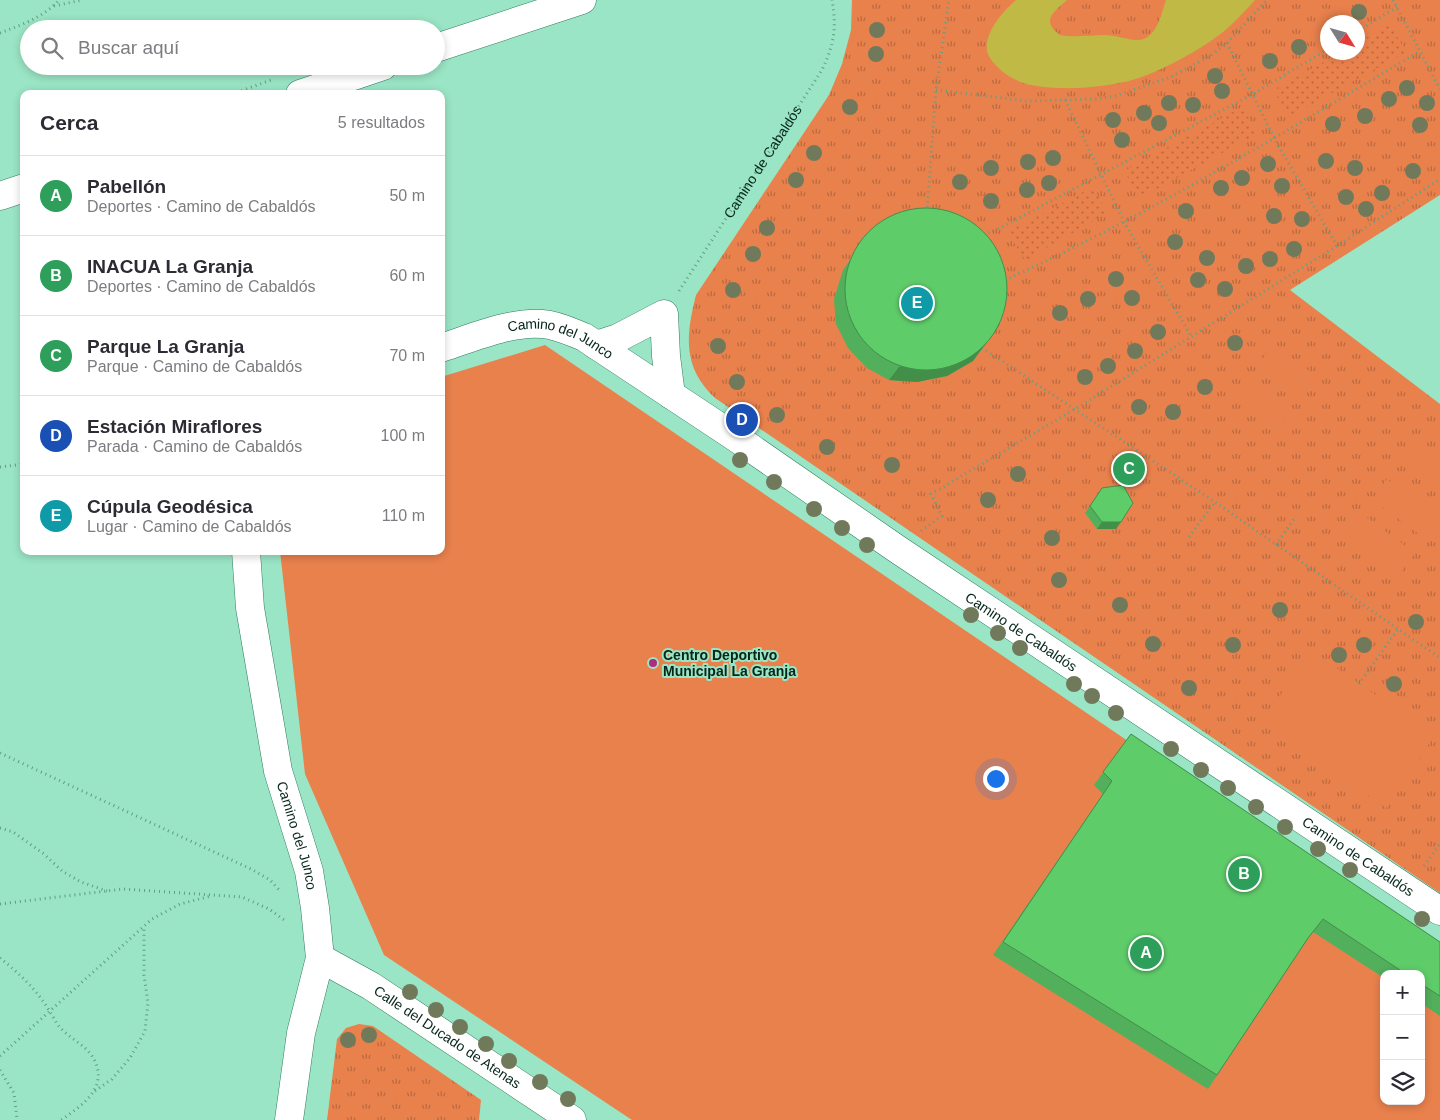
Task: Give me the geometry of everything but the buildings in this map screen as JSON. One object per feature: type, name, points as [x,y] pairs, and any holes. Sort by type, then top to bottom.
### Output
[{"type":"street","points":[[445,45],[582,0]]},
{"type":"street","points":[[312,90],[356,75]]},
{"type":"street","points":[[0,196],[20,189]]},
{"type":"street","points":[[596,345],[618,338],[664,314],[666,356],[671,395]]},
{"type":"street","name":"Camino del Junco","points":[[445,347],[526,323],[544,324],[584,337],[671,395]]},
{"type":"street","name":"Camino de Cabaldós","points":[[671,395],[897,549],[1440,911]]},
{"type":"street","name":"Camino del Junco","points":[[246,555],[250,608],[278,771],[309,871],[320,958],[301,1034],[289,1120]]},
{"type":"street","name":"Calle del Ducado de Atenas","points":[[320,958],[372,986],[572,1120]]},
{"type":"path","points":[[32,20],[59,0]]},
{"type":"path","points":[[53,6],[82,0]]},
{"type":"path","name":"Camino de Cabaldós","points":[[664,314],[822,70],[830,51],[834,34],[835,16],[832,0]]},
{"type":"path","points":[[934,212],[926,210],[936,90],[949,0]]},
{"type":"path","points":[[936,90],[1027,101],[1096,99],[1115,96],[1172,77],[1210,56],[1227,43],[1267,0]]},
{"type":"path","points":[[1393,0],[1440,88]]},
{"type":"path","points":[[1365,27],[1396,7]]},
{"type":"path","points":[[0,33],[20,25]]},
{"type":"path","points":[[1227,43],[1274,138],[1337,246]]},
{"type":"path","points":[[1002,272],[1005,280],[1124,222],[1274,138],[1420,51]]},
{"type":"path","points":[[979,237],[1253,94],[1320,54]]},
{"type":"path","points":[[1065,100],[1124,222],[1191,336]]},
{"type":"path","points":[[897,549],[942,516],[931,494],[1075,409],[1337,246],[1440,178]]},
{"type":"path","points":[[982,348],[1215,502],[1440,658]]},
{"type":"path","points":[[0,467],[20,464]]},
{"type":"path","points":[[1189,537],[1215,502]]},
{"type":"path","points":[[1276,545],[1296,516]]},
{"type":"path","points":[[1359,684],[1398,629]]},
{"type":"path","points":[[0,753],[251,869],[270,880],[284,895]]},
{"type":"path","points":[[0,828],[13,832],[44,854],[62,871],[81,882],[107,891]]},
{"type":"path","points":[[1422,869],[1439,846]]},
{"type":"path","points":[[0,904],[123,889],[242,897],[269,909],[292,925],[291,917]]},
{"type":"path","points":[[0,1056],[152,919],[180,904],[214,896]]},
{"type":"path","points":[[61,1120],[82,1106],[95,1091],[112,1079],[130,1058],[146,1031],[148,1004],[144,975],[144,926]]},
{"type":"path","points":[[0,958],[22,977],[50,1011],[57,1024],[65,1033],[92,1056],[99,1073],[95,1091]]},
{"type":"path","points":[[0,1070],[14,1093],[17,1120]]},
{"type":"green space","points":[[852,0],[1440,0],[1440,195],[1290,290],[1440,404],[1440,893],[715,398],[704,386],[692,362],[689,350],[690,324],[696,295],[829,95],[842,64],[851,30]]},
{"type":"green space","points":[[1390,24],[1406,52],[1289,117],[1273,90],[1327,60],[1365,60],[1365,38]]},
{"type":"green space","points":[[1242,107],[1257,134],[1140,198],[1124,171]]},
{"type":"green space","points":[[1093,187],[1108,213],[1025,260],[1007,232]]},
{"type":"green space","name":"Centro Deportivo Municipal La Granja","points":[[545,345],[1440,953],[1440,1120],[632,1120],[384,955],[305,774],[280,555],[445,555],[445,376]]},
{"type":"green space","points":[[1273,345],[1317,376],[1304,394],[1260,362]]},
{"type":"green space","points":[[1247,382],[1290,413],[1278,430],[1235,399]]},
{"type":"green space","points":[[1413,442],[1440,461],[1440,493],[1399,463]]},
{"type":"green space","points":[[1387,479],[1440,518],[1426,539],[1372,500]]},
{"type":"green space","points":[[1362,514],[1415,553],[1400,573],[1347,534]]},
{"type":"green space","points":[[1311,650],[1434,736],[1386,808],[1263,721]]},
{"type":"green space","points":[[359,1024],[373,1026],[481,1100],[479,1120],[327,1120],[337,1039],[346,1028]]},
{"type":"shaded area","points":[[1016,0],[1067,0],[1054,12],[1050,20],[1054,30],[1060,35],[1108,35],[1135,40],[1148,37],[1153,32],[1160,20],[1166,0],[1255,0],[1223,32],[1178,61],[1129,81],[1093,87],[1067,88],[1043,87],[1020,82],[1003,72],[990,57],[987,51],[987,44],[991,30],[1000,16]]},
{"type":"place","name":"Cúpula Geodésica","points":[[917,303]]},
{"type":"place","name":"Estación Miraflores","points":[[742,420]]},
{"type":"place","name":"Parque La Granja","points":[[1129,469]]},
{"type":"place","name":"Centro Deportivo Municipal La Granja","points":[[653,663]]},
{"type":"place","name":"INACUA La Granja","points":[[1244,874]]},
{"type":"place","name":"Pabellón","points":[[1146,953]]}]
